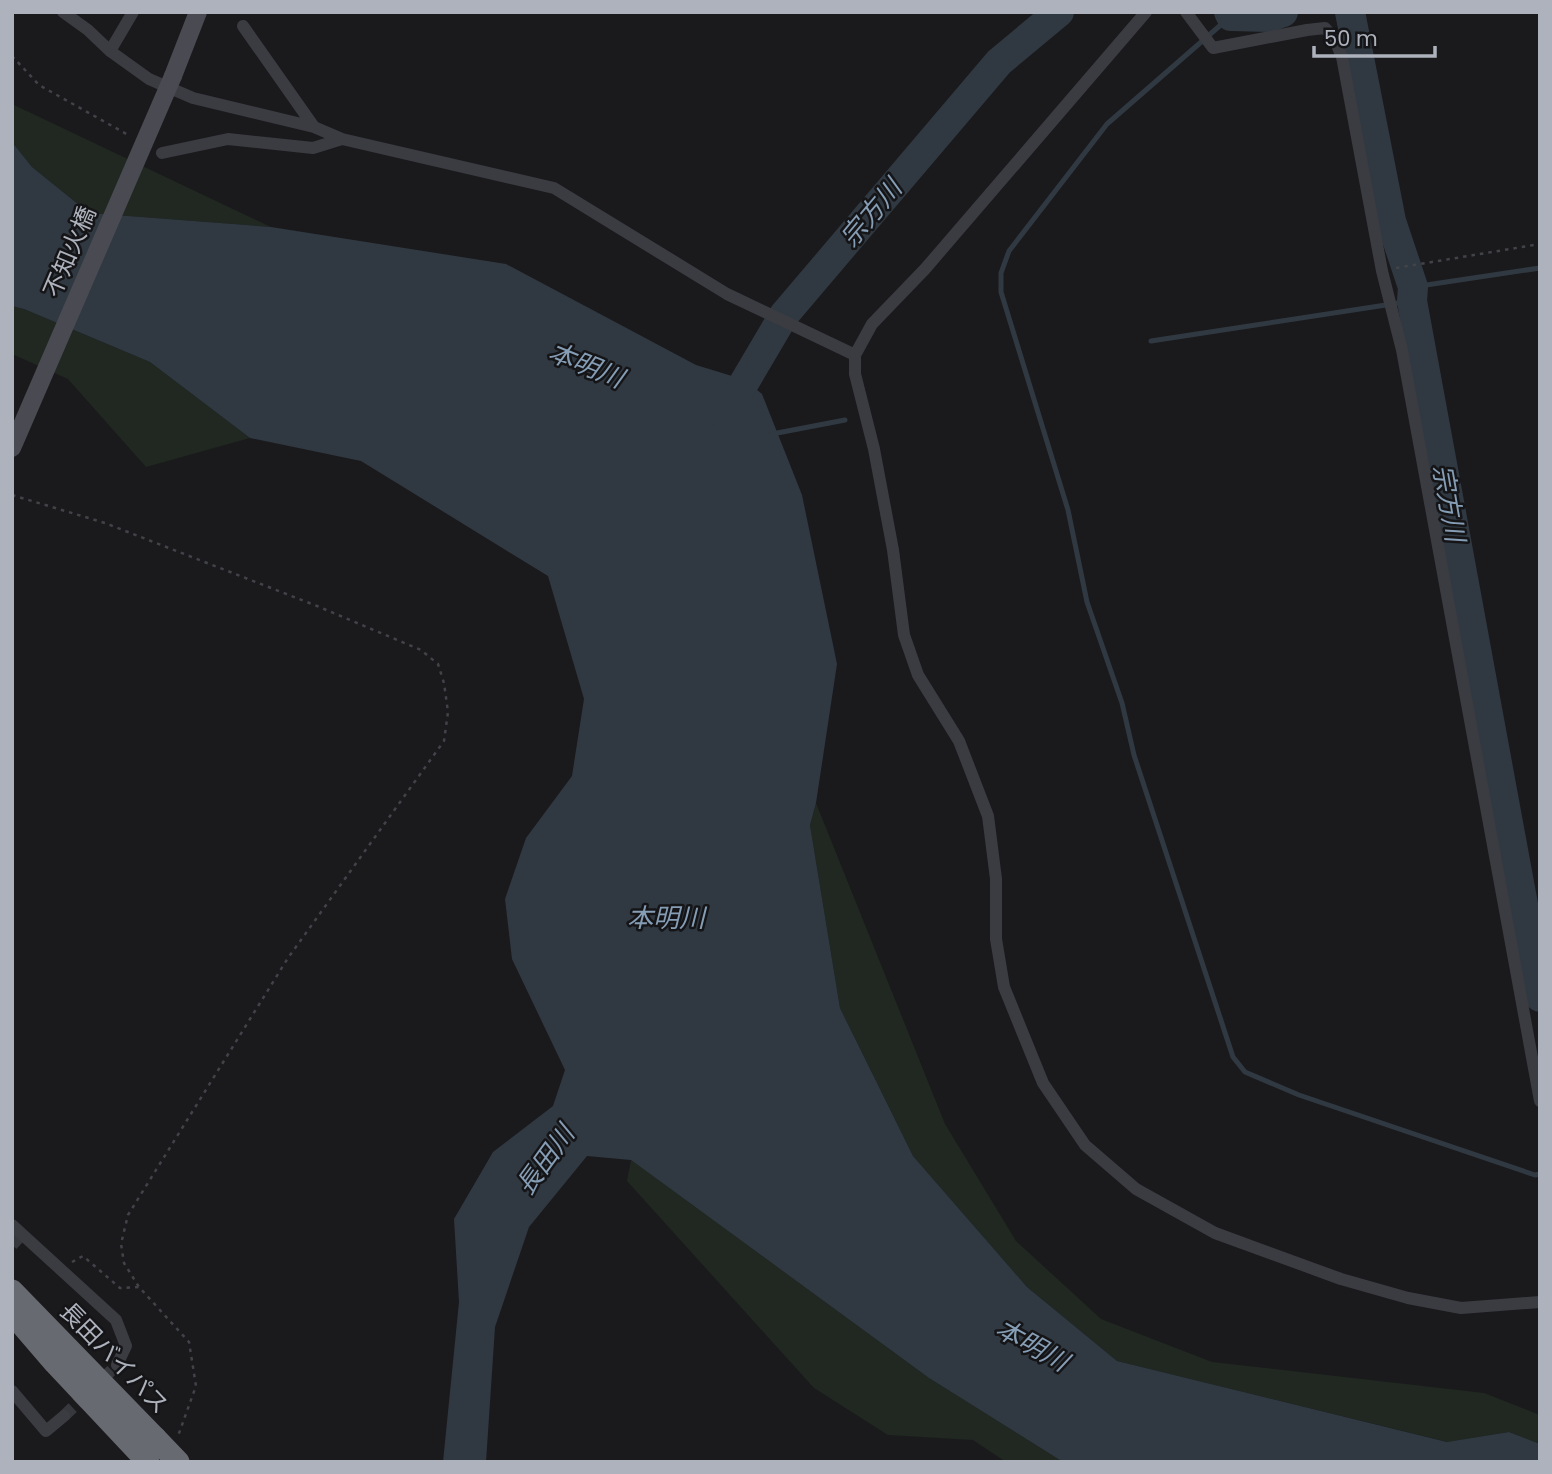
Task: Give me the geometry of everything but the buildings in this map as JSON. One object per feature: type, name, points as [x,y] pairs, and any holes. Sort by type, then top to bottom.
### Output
[{"type":"highway","points":[[12,1274],[62,1356]]},
{"type":"highway","name":"長田バイパス","points":[[12,1291],[62,1356]]},
{"type":"highway","name":"長田バイパス","points":[[12,1313],[62,1356],[156,1449],[178,1462]]},
{"type":"highway","points":[[12,1325],[62,1356]]},
{"type":"main road","name":"不知火橋","points":[[12,448],[173,76],[198,12]]},
{"type":"street","points":[[63,12],[149,79],[193,98],[314,127],[342,139],[554,188],[727,294],[855,355]]},
{"type":"street","points":[[76,12],[88,30]]},
{"type":"street","points":[[110,51],[133,12]]},
{"type":"street","points":[[1146,12],[925,269],[872,324],[855,355],[855,374],[874,449],[893,550],[904,635],[918,674],[959,741],[988,816],[996,879],[996,939],[1004,987],[1043,1083],[1085,1145],[1136,1189],[1215,1233],[1341,1279],[1408,1298],[1461,1308],[1540,1302]]},
{"type":"street","points":[[1186,12],[1213,48],[1325,27],[1334,38],[1342,57],[1382,271],[1402,350],[1540,1101]]},
{"type":"street","points":[[243,26],[314,127]]},
{"type":"street","points":[[162,153],[228,139],[313,148],[342,139]]},
{"type":"street","points":[[12,1225],[116,1320],[126,1346],[117,1365]]},
{"type":"street","points":[[12,1391],[46,1431],[64,1416]]},
{"type":"path","points":[[12,57],[39,85],[162,153]]},
{"type":"path","points":[[1382,271],[1540,244]]},
{"type":"path","points":[[12,495],[105,523],[421,650],[438,664],[444,683],[448,712],[444,741],[289,958],[128,1215],[121,1244],[124,1263],[139,1287],[189,1342],[196,1386],[156,1449]]},
{"type":"path","points":[[61,1270],[83,1256],[120,1288],[139,1287]]},
{"type":"shaded area","points":[[12,104],[271,227],[89,213],[32,167],[12,142]]},
{"type":"shaded area","points":[[12,306],[150,362],[250,438],[146,467],[68,379],[12,354]]},
{"type":"shaded area","points":[[816,803],[945,1124],[1016,1241],[1101,1319],[1212,1362],[1484,1393],[1540,1415],[1540,1444],[1509,1432],[1448,1442],[1117,1361],[1027,1287],[913,1156],[840,1008],[810,825]]},
{"type":"shaded area","points":[[631,1160],[929,1378],[1063,1462],[1006,1462],[973,1440],[888,1435],[814,1388],[627,1181]]},
{"type":"water","name":"本明川","points":[[12,142],[32,167],[89,213],[271,227],[506,264],[696,365],[745,380],[762,394],[802,495],[837,664],[816,803],[810,825],[840,1008],[913,1156],[1027,1287],[1117,1361],[1447,1442],[1509,1432],[1540,1444],[1540,1462],[1063,1462],[929,1378],[631,1160],[587,1156],[529,1227],[495,1327],[486,1462],[443,1462],[459,1302],[454,1219],[493,1152],[553,1106],[565,1070],[512,959],[505,899],[526,838],[572,776],[584,699],[548,576],[361,461],[250,438],[150,362],[12,306]]},
{"type":"waterway","name":"宗方川","points":[[725,415],[784,315],[999,62],[1059,12]]},
{"type":"waterway","name":"宗方川","points":[[1229,12],[1231,16],[1269,17],[1283,12]]},
{"type":"waterway","name":"宗方川","points":[[1350,12],[1391,221],[1413,287],[1412,301],[1540,997]]},
{"type":"waterway","points":[[1231,16],[1107,124],[1009,251],[1001,273],[1001,292],[1068,510],[1087,602],[1122,703],[1134,755],[1233,1057],[1245,1072],[1299,1095],[1535,1175],[1540,1174]]},
{"type":"waterway","points":[[1413,287],[1540,268]]},
{"type":"waterway","points":[[1151,341],[1412,301]]},
{"type":"waterway","points":[[772,434],[845,420]]},
{"type":"tunnel","points":[[12,1245],[22,1234]]},
{"type":"tunnel","points":[[64,1416],[117,1365]]},
{"type":"water label","name":"長田川","points":[[545,1160]]}]
